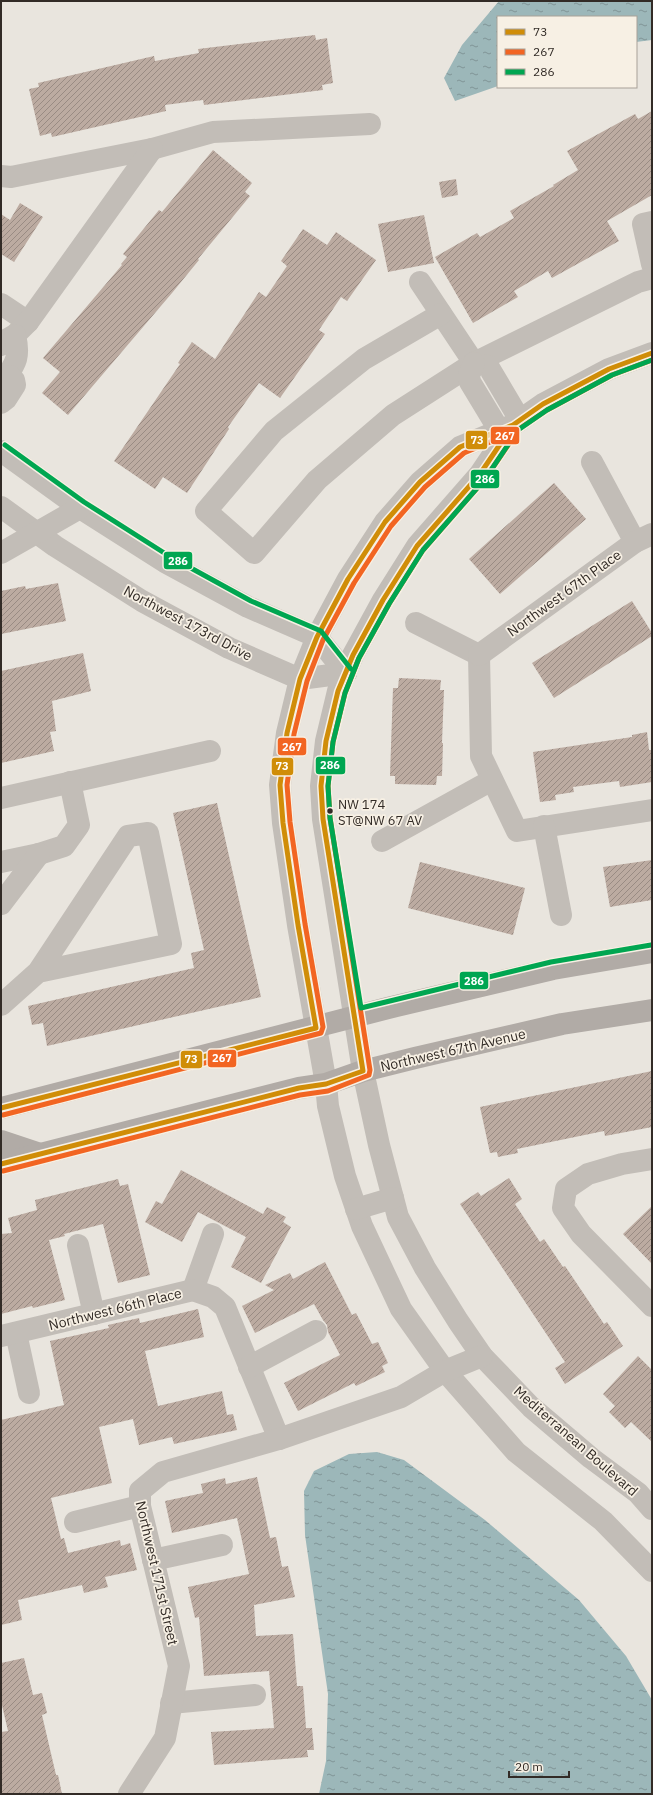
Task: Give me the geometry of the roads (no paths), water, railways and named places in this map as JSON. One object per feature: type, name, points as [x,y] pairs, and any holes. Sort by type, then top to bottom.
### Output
[{"type":"main road","points":[[1,1108],[355,1017],[553,969],[652,952]]},
{"type":"main road","name":"Northwest 67th Avenue","points":[[1,1164],[299,1088],[326,1084],[363,1071],[562,1024],[652,1010]]},
{"type":"main road","points":[[1,1141],[40,1154]]},
{"type":"street","points":[[1,176],[11,177],[152,149],[213,132],[370,124]]},
{"type":"street","points":[[14,334],[152,149]]},
{"type":"street","points":[[652,222],[643,224],[652,264]]},
{"type":"street","points":[[441,314],[364,359],[274,432],[206,511],[254,553],[317,480],[393,415],[474,363],[638,282],[652,278]]},
{"type":"street","points":[[420,282],[474,363]]},
{"type":"street","points":[[1,304],[14,334],[18,350],[14,366],[3,377],[14,380],[15,385],[6,399],[1,403]]},
{"type":"street","points":[[652,352],[609,369],[543,404],[511,425],[460,447],[420,482],[385,522],[348,579],[317,637],[300,679],[287,733],[280,785],[283,823],[297,917],[326,1084],[328,1106],[345,1176],[362,1226],[401,1309],[445,1371],[516,1452],[603,1521],[652,1571]]},
{"type":"street","points":[[474,363],[470,369],[470,382],[511,425]]},
{"type":"street","name":"Mediterranean Boulevard","points":[[511,425],[480,474],[417,546],[383,600],[353,655],[338,691],[326,741],[321,786],[325,834],[363,1071],[379,1145],[398,1217],[425,1268],[482,1356],[532,1407],[591,1458],[638,1493],[652,1509]]},
{"type":"street","points":[[1,451],[80,508],[165,562],[248,607],[317,637],[346,673]]},
{"type":"street","points":[[592,462],[644,538]]},
{"type":"street","name":"Northwest 173rd Drive","points":[[1,507],[37,533],[142,601],[229,648],[300,679]]},
{"type":"street","points":[[1,553],[80,508]]},
{"type":"street","name":"Northwest 67th Place","points":[[479,655],[644,538]]},
{"type":"street","points":[[416,623],[479,655],[481,756],[517,831],[652,810]]},
{"type":"street","points":[[300,679],[346,673]]},
{"type":"street","points":[[1,798],[210,751]]},
{"type":"street","points":[[382,841],[492,780]]},
{"type":"street","points":[[1,862],[39,854],[64,846],[79,825],[70,782]]},
{"type":"street","points":[[544,826],[561,915]]},
{"type":"street","points":[[1,1005],[38,972],[128,836],[148,833],[171,944],[38,972]]},
{"type":"street","points":[[1,904],[39,854]]},
{"type":"street","points":[[652,1159],[622,1164],[588,1174],[566,1189],[563,1208],[581,1234],[652,1306]]},
{"type":"street","points":[[356,1209],[393,1198]]},
{"type":"street","points":[[193,1290],[213,1234]]},
{"type":"street","points":[[78,1245],[94,1314]]},
{"type":"street","name":"Northwest 66th Place","points":[[8,1335],[193,1290],[213,1297],[225,1307],[249,1367]]},
{"type":"street","points":[[316,1331],[249,1367],[279,1439],[401,1397],[445,1371],[482,1356]]},
{"type":"street","points":[[8,1335],[30,1393]]},
{"type":"street","name":"Northwest 171st Street","points":[[129,1794],[165,1738],[179,1666],[140,1506],[140,1490],[163,1472],[279,1439]]},
{"type":"street","points":[[75,1522],[140,1506]]},
{"type":"street","points":[[153,1560],[222,1545]]},
{"type":"street","points":[[172,1703],[255,1695]]},
{"type":"water","points":[[499,1],[652,1],[652,40],[637,42],[637,16],[497,16],[497,86],[455,101],[444,78],[462,45]]},
{"type":"water","points":[[377,1452],[404,1460],[485,1520],[579,1600],[626,1656],[652,1700],[652,1794],[319,1794],[326,1761],[328,1694],[305,1535],[304,1491],[314,1471],[349,1454]]},
{"type":"place","name":"NW 174 ST@NW 67 AV","points":[[330,811]]}]
